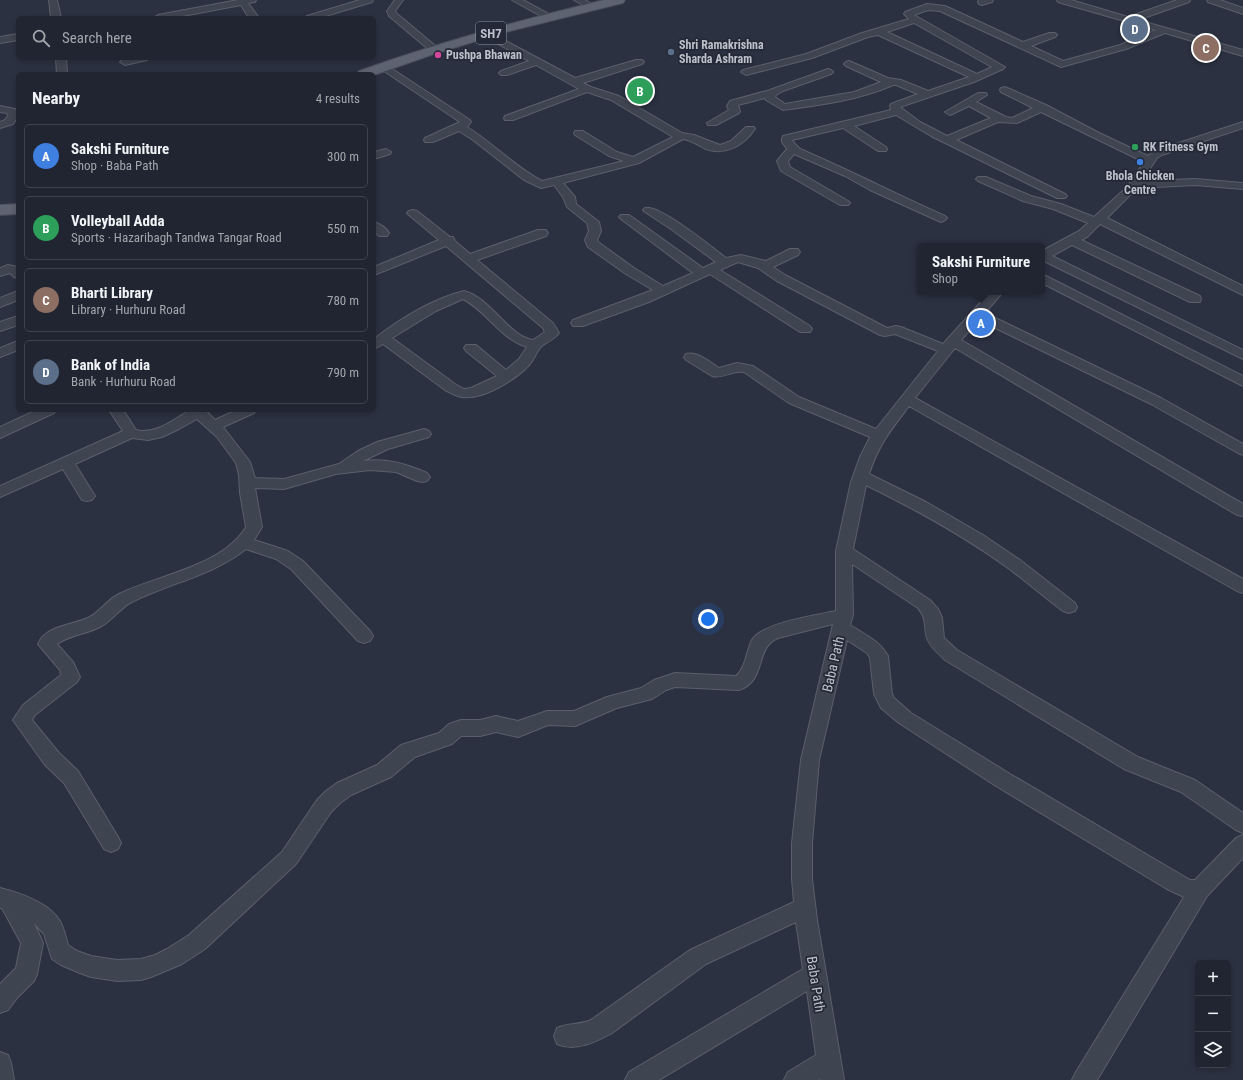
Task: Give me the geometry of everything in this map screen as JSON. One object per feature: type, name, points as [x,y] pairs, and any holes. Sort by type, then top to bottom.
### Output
[{"type":"main road","name":"SH7","points":[[369,72],[487,34],[548,17],[619,0]]},
{"type":"main road","points":[[0,210],[16,209]]},
{"type":"street","points":[[53,0],[56,16]]},
{"type":"street","points":[[316,16],[369,0]]},
{"type":"street","points":[[399,0],[388,9],[394,17],[436,50]]},
{"type":"street","points":[[516,0],[548,17]]},
{"type":"street","points":[[578,0],[592,7]]},
{"type":"street","points":[[919,0],[927,7]]},
{"type":"street","points":[[1061,0],[1243,53]]},
{"type":"street","points":[[1128,20],[1186,0]]},
{"type":"street","points":[[1211,0],[1243,11]]},
{"type":"street","points":[[169,16],[248,1],[253,16]]},
{"type":"street","points":[[343,7],[373,9]]},
{"type":"street","points":[[1061,196],[1014,175],[947,140],[898,111],[895,106],[977,77],[1000,67],[915,20],[908,14],[927,7],[942,8],[1061,64],[1123,47],[1165,30]]},
{"type":"street","points":[[746,72],[809,56],[915,20]]},
{"type":"street","points":[[879,32],[977,77]]},
{"type":"street","points":[[487,34],[587,89],[615,98],[680,136],[690,136],[717,148],[740,140],[750,129]]},
{"type":"street","points":[[1022,46],[1052,35]]},
{"type":"street","points":[[0,40],[16,37]]},
{"type":"street","points":[[60,60],[62,72]]},
{"type":"street","points":[[125,63],[136,60]]},
{"type":"street","points":[[504,73],[536,62]]},
{"type":"street","points":[[574,82],[639,62]]},
{"type":"street","points":[[849,64],[890,82],[898,82],[928,95]]},
{"type":"street","points":[[383,67],[465,121],[466,124],[429,140]]},
{"type":"street","points":[[712,122],[735,110],[732,106],[734,103],[774,92],[828,72]]},
{"type":"street","points":[[774,92],[769,96],[770,98],[780,106],[786,107],[853,94],[879,87],[890,82]]},
{"type":"street","points":[[509,118],[587,89]]},
{"type":"street","points":[[1005,90],[1042,107],[1110,143],[1151,161]]},
{"type":"street","points":[[950,112],[982,95]]},
{"type":"street","points":[[968,102],[1004,120]]},
{"type":"street","points":[[947,140],[995,120],[1013,121],[1042,107]]},
{"type":"street","points":[[0,109],[10,111],[16,115],[9,122],[0,125]]},
{"type":"street","points":[[898,111],[790,136],[787,138],[787,141],[793,148],[850,174],[874,188],[941,218]]},
{"type":"street","points":[[844,124],[882,149]]},
{"type":"street","points":[[1045,254],[1083,234],[1098,221],[1134,185],[1153,156],[1243,124]]},
{"type":"street","points":[[458,127],[477,138],[539,185],[622,166],[676,140],[680,136]]},
{"type":"street","points":[[579,133],[613,154],[635,161]]},
{"type":"street","points":[[793,148],[782,161],[785,169],[844,203]]},
{"type":"street","points":[[376,155],[386,152]]},
{"type":"street","points":[[982,179],[1027,200],[1057,206],[1098,221],[1243,291]]},
{"type":"street","points":[[556,181],[569,197],[571,205],[593,222],[596,231],[591,240],[592,244],[630,271],[663,291]]},
{"type":"street","points":[[1134,185],[1195,182],[1243,186]]},
{"type":"street","points":[[649,210],[675,226],[725,263]]},
{"type":"street","points":[[413,213],[449,240],[468,259],[551,329],[552,333],[534,344],[526,343],[464,295],[430,310],[378,341],[460,392],[466,393],[483,390],[523,364],[530,355],[534,344]]},
{"type":"street","points":[[625,217],[707,272],[805,329]]},
{"type":"street","points":[[468,259],[542,233]]},
{"type":"street","points":[[376,270],[449,240]]},
{"type":"street","points":[[1072,240],[1194,299]]},
{"type":"street","points":[[762,265],[794,252]]},
{"type":"street","points":[[1045,257],[1243,355]]},
{"type":"street","points":[[578,324],[644,299],[725,263],[740,258],[762,265],[781,278],[885,332],[896,330],[950,346],[1243,511]]},
{"type":"street","points":[[0,272],[8,269],[14,269],[16,271]]},
{"type":"street","points":[[1045,280],[1243,382]]},
{"type":"street","name":"Baba Path","points":[[830,1070],[805,907],[802,879],[802,842],[810,760],[842,621],[844,551],[861,476],[867,457],[878,435],[950,346],[994,295]]},
{"type":"street","points":[[0,303],[16,296]]},
{"type":"street","points":[[977,314],[1156,401],[1243,450]]},
{"type":"street","points":[[0,327],[16,321]]},
{"type":"street","points":[[0,353],[16,346]]},
{"type":"street","points":[[472,348],[505,376]]},
{"type":"street","points":[[690,357],[717,373],[737,367],[748,369],[794,400],[878,435]]},
{"type":"street","points":[[906,399],[1140,531],[1243,587]]},
{"type":"street","points":[[0,433],[45,412]]},
{"type":"street","points":[[117,412],[131,433]]},
{"type":"street","points":[[0,492],[131,433],[144,436],[156,434],[195,412]]},
{"type":"street","points":[[110,843],[70,778],[52,759],[22,720],[29,710],[70,678],[67,667],[47,644],[48,641],[59,634],[93,623],[123,599],[208,565],[230,552],[243,542],[254,528],[250,508],[247,475],[243,462],[214,426],[198,412]]},
{"type":"street","points":[[214,426],[244,412]]},
{"type":"street","points":[[343,468],[368,451],[403,438],[424,434]]},
{"type":"street","points":[[66,462],[87,496]]},
{"type":"street","points":[[248,484],[284,484],[343,468],[370,465],[398,467],[422,477]]},
{"type":"street","points":[[861,476],[922,505],[968,533],[1014,564],[1069,607]]},
{"type":"street","points":[[243,542],[282,555],[297,565],[364,636]]},
{"type":"street","points":[[844,551],[924,604],[931,611],[935,619],[936,638],[952,655],[1131,763],[1188,786],[1243,824]]},
{"type":"street","points":[[4,899],[26,907],[48,922],[53,931],[60,952],[83,964],[94,968],[132,971],[152,967],[186,950],[197,942],[285,862],[299,846],[324,806],[333,797],[344,789],[384,771],[408,751],[417,746],[445,739],[456,729],[461,728],[480,728],[496,724],[518,729],[547,718],[575,719],[612,702],[646,694],[660,685],[675,680],[739,683],[744,680],[747,675],[763,638],[774,632],[842,621],[880,656],[883,694],[887,703],[905,718],[1003,780],[1174,882],[1189,889],[1200,889]]},
{"type":"street","points":[[1084,1080],[1200,889],[1243,844]]},
{"type":"street","points":[[0,1002],[8,990],[26,974],[32,943],[29,935],[4,899]]},
{"type":"street","points":[[565,1036],[579,1036],[592,1033],[698,957],[805,907]]},
{"type":"street","points":[[637,1080],[815,974]]},
{"type":"street","points":[[0,1063],[2,1080]]},
{"type":"street","points":[[796,1080],[830,1070]]},
{"type":"place","name":"Bank of India","points":[[1135,29]]},
{"type":"place","name":"Bharti Library","points":[[1206,48]]},
{"type":"place","name":"Shri Ramakrishna Sharda Ashram","points":[[671,52]]},
{"type":"place","name":"Pushpa Bhawan","points":[[438,55]]},
{"type":"place","name":"Volleyball Adda","points":[[640,91]]},
{"type":"place","name":"RK Fitness Gym","points":[[1135,147]]},
{"type":"place","name":"Bhola Chicken Centre","points":[[1140,162]]},
{"type":"place","name":"Sakshi Furniture","points":[[981,323]]}]
